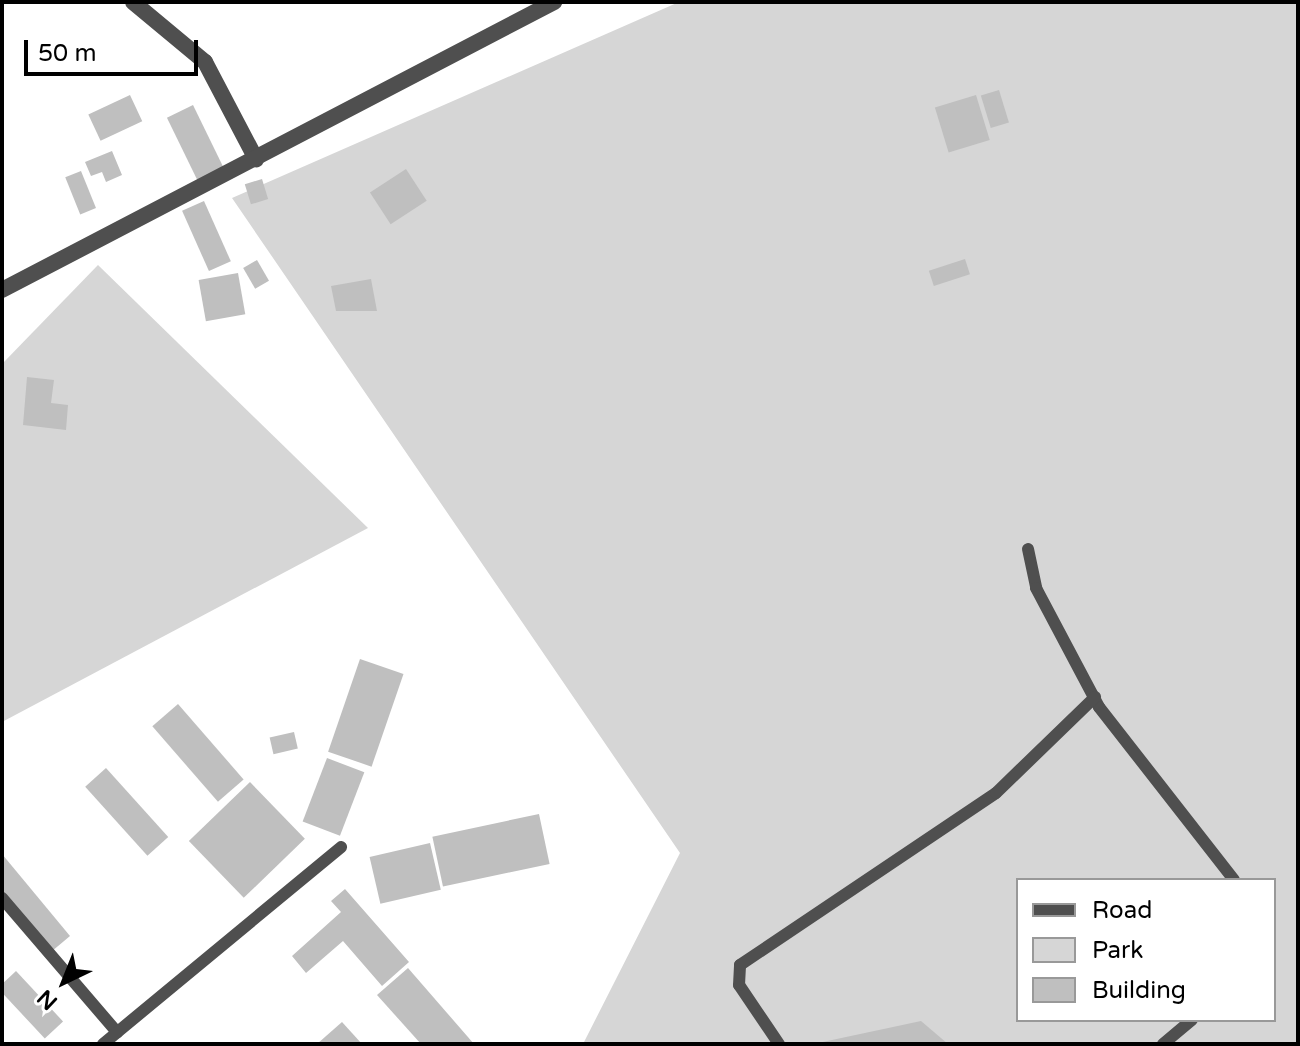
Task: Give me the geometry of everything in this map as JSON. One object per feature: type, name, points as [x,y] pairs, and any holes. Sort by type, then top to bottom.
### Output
[{"type":"street","points":[[133,2],[205,62],[256,159]]},
{"type":"street","points":[[2,290],[554,2]]},
{"type":"lane","points":[[1028,549],[1036,588],[1095,697],[1232,878]]},
{"type":"lane","points":[[779,1044],[739,985],[740,965],[1006,786],[1095,697]]},
{"type":"lane","points":[[103,1044],[341,847]]},
{"type":"lane","points":[[2,898],[117,1032]]},
{"type":"lane","points":[[1163,1044],[1190,1022]]},
{"type":"green space","points":[[679,2],[1298,2],[1298,1044],[583,1044],[680,853],[232,198]]},
{"type":"green space","points":[[98,265],[368,528],[2,722],[2,364]]},
{"type":"building","points":[[999,90],[1009,123],[991,128],[981,96]]},
{"type":"building","points":[[130,95],[142,121],[101,141],[88,114]]},
{"type":"building","points":[[976,95],[990,140],[949,153],[935,108]]},
{"type":"building","points":[[193,105],[223,167],[197,180],[167,118]]},
{"type":"building","points":[[112,151],[122,175],[106,182],[102,172],[91,176],[85,162]]},
{"type":"building","points":[[406,169],[427,201],[391,224],[370,192]]},
{"type":"building","points":[[81,171],[96,208],[80,214],[65,177]]},
{"type":"building","points":[[262,179],[268,199],[251,204],[245,184]]},
{"type":"building","points":[[204,201],[231,261],[209,271],[182,211]]},
{"type":"building","points":[[965,259],[970,274],[934,286],[929,271]]},
{"type":"building","points":[[257,260],[269,281],[255,289],[243,268]]},
{"type":"building","points":[[238,273],[245,314],[206,321],[199,280]]},
{"type":"building","points":[[371,279],[377,311],[336,311],[331,286]]},
{"type":"building","points":[[27,377],[54,380],[51,403],[68,405],[66,430],[23,425]]},
{"type":"building","points":[[360,659],[403,674],[372,767],[328,752]]},
{"type":"building","points":[[178,704],[244,779],[218,802],[152,726]]},
{"type":"building","points":[[294,732],[298,749],[273,754],[270,738]]},
{"type":"building","points":[[327,758],[364,772],[340,836],[303,821]]},
{"type":"building","points":[[106,768],[168,837],[147,856],[85,787]]},
{"type":"building","points":[[250,782],[305,839],[244,898],[189,841]]},
{"type":"building","points":[[539,814],[550,864],[443,887],[432,837]]},
{"type":"building","points":[[430,843],[441,890],[380,904],[370,857]]},
{"type":"building","points":[[2,854],[70,936],[45,957],[2,905]]},
{"type":"building","points":[[345,889],[409,962],[382,986],[343,941],[306,973],[292,956],[341,912],[331,901]]},
{"type":"building","points":[[408,968],[474,1044],[421,1044],[377,995]]},
{"type":"building","points":[[16,971],[63,1021],[45,1039],[2,993],[2,984]]},
{"type":"building","points":[[921,1021],[948,1044],[818,1044],[818,1043]]},
{"type":"building","points":[[342,1022],[362,1044],[317,1044]]}]
